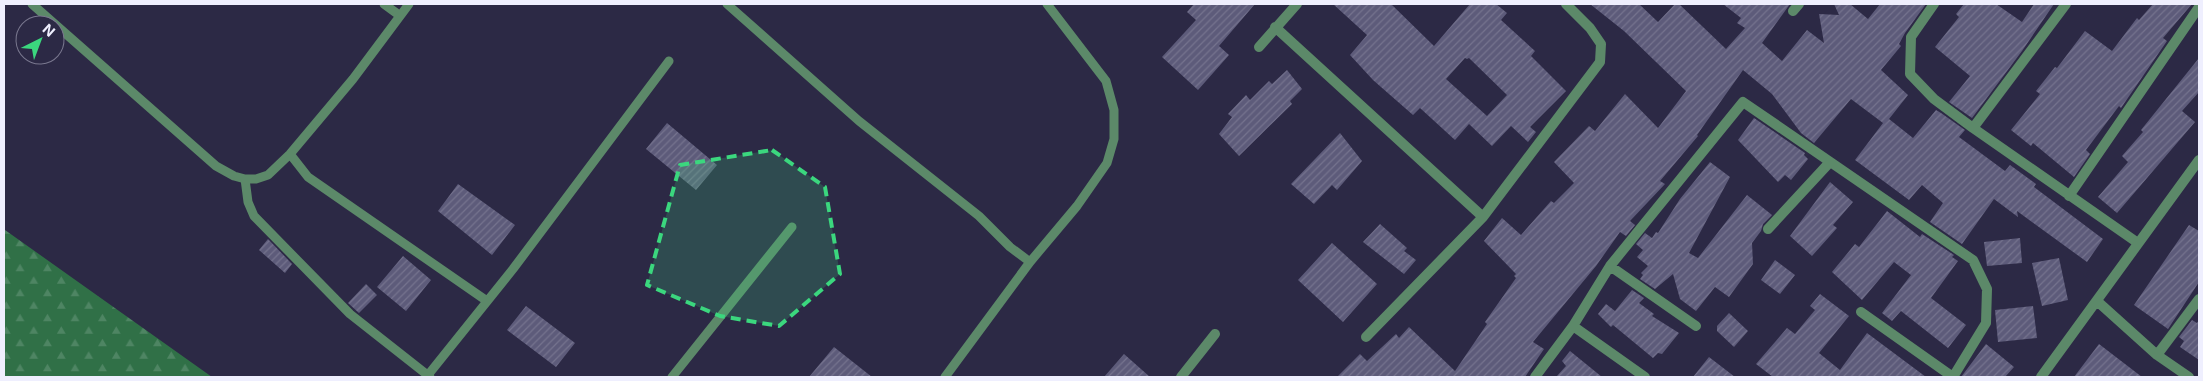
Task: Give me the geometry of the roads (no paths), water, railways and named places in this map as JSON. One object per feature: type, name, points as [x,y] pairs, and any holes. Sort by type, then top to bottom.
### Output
[{"type":"street","points":[[1259,47],[1297,4]]},
{"type":"street","points":[[1366,337],[1483,217],[1600,62],[1601,44],[1590,28],[1566,4]]},
{"type":"street","points":[[1934,4],[1911,37],[1910,74],[1934,99],[1972,128],[2138,243]]},
{"type":"street","points":[[1972,128],[2066,4]]},
{"type":"street","points":[[2069,196],[2199,7]]},
{"type":"street","points":[[1275,27],[1483,217]]},
{"type":"street","points":[[1534,377],[1573,326],[1610,266],[1743,102],[1974,260],[1986,288],[1986,323],[1953,377],[1861,312]]},
{"type":"street","points":[[2041,377],[2199,160]]},
{"type":"street","points":[[1768,229],[1830,162]]},
{"type":"street","points":[[1610,266],[1696,326]]},
{"type":"street","points":[[2157,355],[2199,299]]},
{"type":"street","points":[[2097,301],[2157,355],[2189,377]]},
{"type":"street","points":[[1573,326],[1645,377]]},
{"type":"street","points":[[1181,377],[1215,334]]},
{"type":"lane","points":[[32,4],[216,166],[234,176],[246,179],[256,179],[268,175],[290,154],[353,79],[409,4]]},
{"type":"lane","points":[[384,4],[399,15]]},
{"type":"lane","points":[[727,4],[859,121],[979,216],[1010,247],[1030,262]]},
{"type":"lane","points":[[945,377],[1030,262],[1077,206],[1107,163],[1114,139],[1114,110],[1106,81],[1047,4]]},
{"type":"lane","points":[[246,179],[248,202],[254,216],[350,314],[429,376],[669,61]]},
{"type":"lane","points":[[290,154],[308,177],[487,301]]},
{"type":"lane","points":[[672,377],[792,227]]}]
